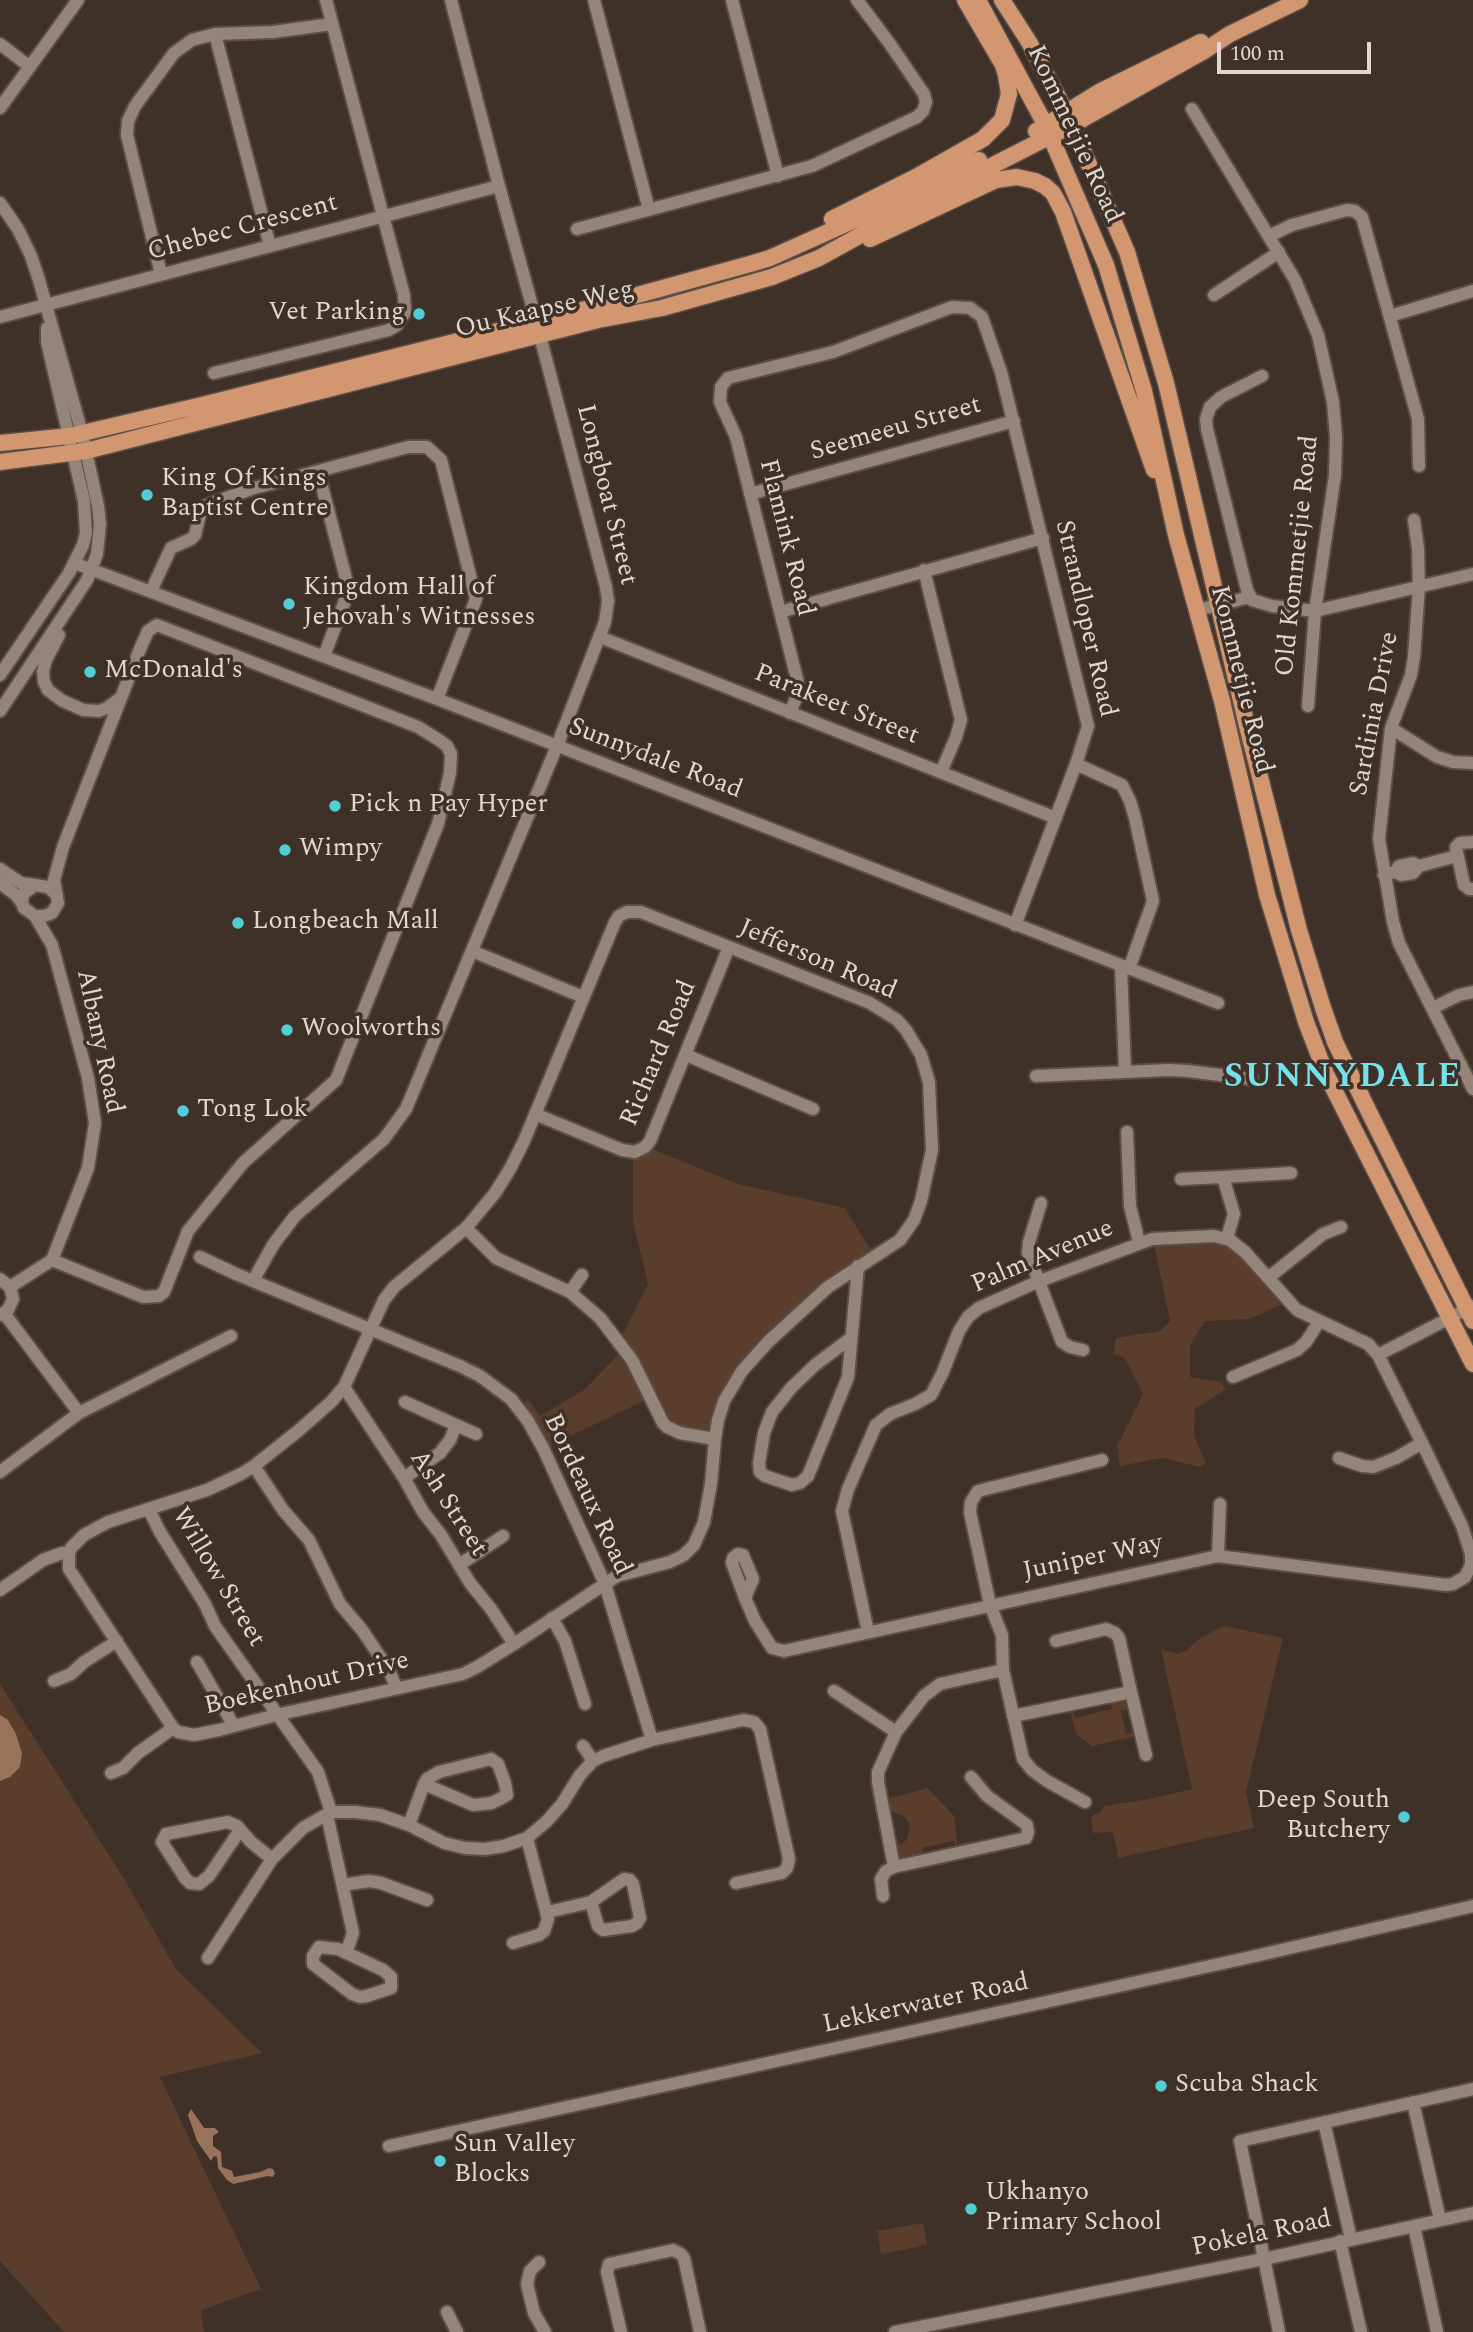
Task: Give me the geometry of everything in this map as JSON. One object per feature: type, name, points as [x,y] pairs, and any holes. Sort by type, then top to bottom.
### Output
[{"type":"main road","points":[[790,248],[820,226],[983,139],[1002,120],[1009,94],[1003,65],[965,0]]},
{"type":"main road","name":"Kommetjie Road","points":[[978,0],[1048,131],[1106,265],[1147,404],[1176,535],[1198,610],[1267,895],[1306,1022],[1326,1074],[1473,1364]]},
{"type":"main road","name":"Kommetjie Road","points":[[1002,0],[1029,42],[1070,120],[1127,253],[1166,383],[1217,605],[1299,930],[1335,1042],[1471,1312]]},
{"type":"main road","name":"Ou Kaapse Weg","points":[[0,462],[80,453],[538,328],[594,307],[750,264],[877,210],[1048,131],[1070,120],[1099,93],[1130,76],[1198,43],[1230,34],[1300,0]]},
{"type":"main road","name":"Ou Kaapse Weg","points":[[0,443],[76,435],[538,328],[662,308],[752,284],[819,258],[1048,131]]},
{"type":"main road","points":[[819,258],[885,233],[996,180],[1017,177],[1045,186],[1053,193],[1063,212],[1176,535]]},
{"type":"street","points":[[0,108],[78,0]]},
{"type":"street","points":[[214,373],[389,330],[403,317],[406,305],[326,0]]},
{"type":"street","name":"Longboat Street","points":[[253,1282],[273,1245],[295,1216],[384,1139],[406,1109],[557,746],[607,614],[606,587],[451,0]]},
{"type":"street","points":[[594,0],[649,210]]},
{"type":"street","points":[[732,0],[778,176]]},
{"type":"street","points":[[577,229],[830,160],[913,120],[923,111],[926,102],[922,91],[857,0]]},
{"type":"street","points":[[161,274],[127,135],[128,121],[135,106],[174,53],[192,40],[215,34],[273,32],[332,24]]},
{"type":"street","points":[[215,34],[270,246]]},
{"type":"street","points":[[0,44],[30,67]]},
{"type":"street","name":"Old Kommetjie Road","points":[[1192,109],[1295,280],[1318,335],[1327,374],[1334,418],[1334,485],[1315,611],[1308,706]]},
{"type":"street","name":"Chebec Crescent","points":[[0,317],[46,309],[161,274],[499,186]]},
{"type":"street","points":[[0,204],[18,229],[31,256],[46,309],[47,342],[100,524],[97,554],[92,570],[0,711]]},
{"type":"street","points":[[1269,236],[1292,225],[1347,210],[1355,211],[1365,222],[1418,419],[1419,466]]},
{"type":"street","points":[[1214,295],[1279,252]]},
{"type":"street","points":[[1390,316],[1473,291]]},
{"type":"street","name":"Strandloper Road","points":[[728,378],[833,352],[952,307],[970,308],[982,317],[1014,421],[1087,719],[1087,732],[1076,764],[1015,925]]},
{"type":"street","points":[[1262,376],[1234,388],[1214,402],[1207,413],[1206,422],[1247,590],[1255,602],[1315,611],[1473,574]]},
{"type":"street","name":"Flamink Road","points":[[728,378],[721,387],[719,397],[736,437],[798,683],[790,713]]},
{"type":"street","name":"Seemeeu Street","points":[[750,494],[1014,421]]},
{"type":"street","points":[[151,591],[171,548],[191,540],[195,535],[201,510],[205,506],[251,489],[420,445],[435,452],[441,460],[476,599],[437,699]]},
{"type":"street","points":[[0,675],[74,563],[83,545],[86,520],[80,453]]},
{"type":"street","points":[[318,471],[348,586],[324,656]]},
{"type":"street","name":"Sardinia Drive","points":[[1414,520],[1419,586],[1412,668],[1391,728],[1379,830],[1390,874],[1393,922],[1399,943],[1473,1089]]},
{"type":"street","points":[[780,612],[1043,538]]},
{"type":"street","name":"Sunnydale Road","points":[[74,563],[437,699],[1219,1003]]},
{"type":"street","points":[[924,570],[961,720],[957,737],[941,772]]},
{"type":"street","points":[[1198,610],[1250,597]]},
{"type":"street","points":[[74,599],[46,660],[44,680],[48,690],[61,700],[83,710],[100,723],[105,738]]},
{"type":"street","points":[[52,945],[52,925],[58,903],[54,880],[62,848],[148,631],[159,625],[418,727],[447,746],[451,754],[450,773],[442,797],[438,824],[336,1080],[235,1173],[188,1231],[164,1292],[159,1297],[143,1297],[52,1260],[5,1283],[12,1293],[12,1305],[2,1314],[79,1413]]},
{"type":"street","name":"Parakeet Street","points":[[600,638],[1056,818]]},
{"type":"street","points":[[83,710],[99,711],[120,698]]},
{"type":"street","points":[[1391,728],[1443,760],[1473,763]]},
{"type":"street","points":[[1076,764],[1122,785],[1135,818],[1153,901],[1125,967],[1125,1071]]},
{"type":"street","points":[[1473,842],[1458,845],[1457,856],[1464,886],[1473,889]]},
{"type":"street","points":[[22,903],[23,894],[36,886],[62,848]]},
{"type":"street","points":[[1390,874],[1399,866],[1413,863],[1419,866],[1457,856]]},
{"type":"street","points":[[0,869],[21,883],[48,887],[57,895]]},
{"type":"street","points":[[0,883],[16,895],[26,911],[35,916],[52,945]]},
{"type":"street","points":[[35,916],[47,915],[55,910]]},
{"type":"street","name":"Jefferson Road","points":[[371,1329],[384,1300],[394,1287],[466,1228],[495,1193],[510,1169],[619,916],[627,912],[640,912],[870,1003],[897,1020],[921,1055],[929,1082],[932,1144],[922,1201],[915,1220],[906,1233],[891,1246],[828,1287],[748,1363],[724,1401],[715,1439],[708,1508],[694,1545],[678,1559],[617,1576],[605,1584]]},
{"type":"street","name":"Albany Road","points":[[52,945],[88,1078],[95,1123],[88,1168],[52,1260]]},
{"type":"street","name":"Richard Road","points":[[535,1114],[622,1150],[638,1151],[650,1141],[729,947]]},
{"type":"street","points":[[472,951],[583,997]]},
{"type":"street","points":[[1433,1008],[1459,995],[1473,992]]},
{"type":"street","points":[[686,1055],[813,1109]]},
{"type":"street","points":[[1036,1076],[1188,1071],[1252,1079]]},
{"type":"street","points":[[1126,1132],[1130,1206],[1139,1242]]},
{"type":"street","points":[[1181,1179],[1291,1173]]},
{"type":"street","points":[[1223,1177],[1234,1214],[1227,1238],[1238,1245],[1292,1305],[1356,1337],[1368,1344],[1378,1355],[1462,1526],[1472,1561]]},
{"type":"street","points":[[1041,1203],[1027,1250],[1062,1342],[1083,1350]]},
{"type":"street","points":[[1268,1278],[1323,1234],[1341,1227]]},
{"type":"street","points":[[466,1228],[496,1258],[570,1292],[600,1318],[622,1344],[663,1423],[680,1433],[715,1439]]},
{"type":"street","name":"Palm Avenue","points":[[868,1632],[842,1514],[848,1489],[874,1429],[884,1417],[931,1395],[959,1331],[973,1312],[1037,1282],[1139,1242],[1153,1238],[1196,1236],[1227,1238]]},
{"type":"street","name":"Bordeaux Road","points":[[200,1257],[253,1282],[480,1376],[511,1399],[528,1420],[544,1450],[605,1584],[652,1740]]},
{"type":"street","points":[[851,1338],[807,1373],[772,1412],[764,1433],[759,1463],[765,1476],[792,1485],[800,1483],[808,1476],[848,1377],[858,1266]]},
{"type":"street","points":[[570,1292],[582,1275]]},
{"type":"street","points":[[1378,1355],[1450,1318],[1471,1312]]},
{"type":"street","points":[[1233,1377],[1297,1350],[1320,1321]]},
{"type":"street","points":[[0,1590],[43,1560],[69,1553],[76,1541],[108,1522],[207,1490],[254,1466],[318,1415],[344,1387],[371,1329]]},
{"type":"street","points":[[0,1472],[79,1413],[231,1336]]},
{"type":"street","name":"Ash Street","points":[[344,1387],[470,1583],[514,1644]]},
{"type":"street","points":[[405,1402],[476,1434]]},
{"type":"street","points":[[404,1478],[446,1446],[456,1425]]},
{"type":"street","points":[[1339,1458],[1373,1467],[1422,1443]]},
{"type":"street","points":[[1085,1802],[1047,1780],[1028,1766],[1023,1757],[1003,1670],[1002,1635],[990,1605],[971,1518],[971,1502],[978,1491],[1102,1460]]},
{"type":"street","points":[[254,1466],[282,1510],[309,1540],[340,1604],[362,1630],[389,1670],[396,1687]]},
{"type":"street","points":[[1218,1556],[1220,1504]]},
{"type":"street","name":"Willow Street","points":[[149,1510],[201,1597],[215,1626],[318,1772],[353,1933],[346,1953]]},
{"type":"street","points":[[459,1564],[503,1536]]},
{"type":"street","name":"Boekenhout Drive","points":[[69,1553],[69,1569],[173,1728],[183,1734],[194,1735],[396,1687],[463,1674],[605,1584]]},
{"type":"street","name":"Juniper Way","points":[[745,1598],[772,1648],[788,1651],[1218,1556],[1446,1585],[1454,1584],[1465,1577],[1472,1561]]},
{"type":"street","points":[[552,1618],[565,1641],[585,1704]]},
{"type":"street","points":[[1056,1641],[1106,1629],[1119,1638],[1146,1755]]},
{"type":"street","points":[[54,1681],[71,1674],[83,1662],[117,1640]]},
{"type":"street","points":[[197,1662],[234,1726]]},
{"type":"street","points":[[894,1867],[878,1772],[896,1732],[924,1696],[940,1684],[1003,1670]]},
{"type":"street","points":[[834,1691],[896,1732]]},
{"type":"street","points":[[1013,1716],[1131,1692]]},
{"type":"street","points":[[208,1958],[272,1860],[303,1828],[329,1814],[355,1812],[380,1815],[409,1825],[444,1843],[465,1848],[492,1849],[527,1838],[554,1814],[580,1775],[603,1756],[652,1740],[744,1720],[758,1726],[789,1862],[785,1871],[779,1875],[736,1883]]},
{"type":"street","points":[[111,1773],[123,1768],[138,1753],[173,1728]]},
{"type":"street","points":[[583,1746],[593,1762]]},
{"type":"street","points":[[409,1825],[424,1784],[431,1775],[491,1759],[499,1768],[507,1795],[492,1803],[472,1805],[424,1784]]},
{"type":"street","points":[[883,1896],[881,1879],[894,1867],[1026,1838],[1027,1825],[991,1800],[971,1777]]},
{"type":"street","points":[[240,1830],[209,1876],[200,1884],[190,1883],[185,1878],[162,1842],[166,1834],[224,1822],[237,1826],[272,1860]]},
{"type":"street","points":[[513,1943],[542,1933],[548,1923],[548,1912],[527,1838]]},
{"type":"street","points":[[548,1912],[591,1902],[605,1894],[621,1879],[628,1879],[633,1884],[640,1918],[632,1926],[603,1930],[598,1926],[591,1902]]},
{"type":"street","points":[[343,1885],[369,1881],[381,1883],[427,1900]]},
{"type":"street","name":"Lekkerwater Road","points":[[389,2146],[1231,1962],[1473,1906]]},
{"type":"street","points":[[319,1947],[346,1953],[388,1973],[393,1980],[391,1988],[360,1997],[339,1985],[313,1964],[313,1956],[319,1947]]},
{"type":"street","points":[[1279,2332],[1240,2141],[1473,2089]]},
{"type":"street","points":[[1413,2102],[1440,2220]]},
{"type":"street","points":[[1325,2122],[1361,2332]]},
{"type":"street","name":"Pokela Road","points":[[895,2332],[927,2329],[1473,2213]]},
{"type":"street","points":[[1413,2226],[1437,2332]]},
{"type":"street","points":[[621,2332],[608,2279],[609,2264],[673,2250],[681,2253],[684,2258],[700,2332]]},
{"type":"street","points":[[539,2262],[530,2271],[527,2284],[534,2312],[545,2332]]},
{"type":"street","points":[[447,2312],[457,2332]]},
{"type":"shaded area","points":[[650,1148],[738,1184],[845,1208],[869,1247],[874,1249],[785,1319],[710,1427],[703,1432],[683,1429],[669,1423],[621,1338],[648,1284],[633,1221],[633,1162],[634,1157]]},
{"type":"shaded area","points":[[1216,1241],[1236,1250],[1255,1269],[1282,1304],[1250,1319],[1205,1321],[1190,1346],[1190,1377],[1221,1382],[1225,1390],[1195,1409],[1194,1436],[1206,1462],[1201,1467],[1162,1458],[1120,1466],[1117,1446],[1143,1394],[1124,1357],[1113,1354],[1116,1338],[1160,1331],[1170,1321],[1154,1244]]},
{"type":"shaded area","points":[[610,1338],[627,1362],[646,1400],[549,1446],[523,1403],[528,1399],[540,1416],[584,1390],[618,1355],[607,1340]]},
{"type":"shaded area","points":[[1223,1626],[1283,1638],[1246,1792],[1254,1828],[1118,1858],[1113,1832],[1093,1833],[1093,1815],[1100,1812],[1104,1806],[1192,1789],[1161,1649],[1178,1654]]},
{"type":"shaded area","points":[[0,1684],[126,1882],[176,1969],[262,2053],[160,2077],[261,2289],[201,2310],[204,2332],[64,2332],[0,2261]]},
{"type":"shaded area","points":[[1123,1699],[1130,1709],[1121,1711],[1126,1734],[1135,1732],[1133,1737],[1092,1746],[1076,1734],[1070,1709],[1073,1709],[1075,1718],[1112,1709],[1110,1700]]},
{"type":"shaded area","points":[[0,1715],[8,1720],[22,1753],[20,1767],[10,1777],[0,1781]]},
{"type":"shaded area","points":[[928,1788],[955,1817],[957,1845],[965,1844],[966,1848],[956,1849],[954,1841],[922,1848],[924,1857],[903,1862],[898,1859],[895,1845],[902,1844],[907,1839],[910,1825],[905,1817],[889,1810],[885,1799]]},
{"type":"shaded area","points":[[191,2109],[204,2128],[215,2128],[219,2132],[213,2136],[213,2146],[221,2152],[222,2167],[232,2171],[234,2177],[269,2168],[275,2173],[273,2177],[233,2184],[227,2180],[218,2168],[217,2157],[214,2156],[211,2161],[197,2141],[188,2115]]},
{"type":"shaded area","points":[[923,2223],[927,2245],[881,2254],[877,2231]]},
{"type":"place","name":"Vet Parking","points":[[419,314]]},
{"type":"place","name":"King Of Kings Baptist Centre","points":[[147,495]]},
{"type":"place","name":"Kingdom Hall of Jehovah's Witnesses","points":[[289,604]]},
{"type":"place","name":"McDonald's","points":[[90,672]]},
{"type":"place","name":"Pick n Pay Hyper","points":[[335,806]]},
{"type":"place","name":"Wimpy","points":[[285,850]]},
{"type":"place","name":"Longbeach Mall","points":[[238,923]]},
{"type":"place","name":"Woolworths","points":[[287,1030]]},
{"type":"place","name":"Tong Lok","points":[[183,1111]]},
{"type":"place","name":"Deep South Butchery","points":[[1404,1817]]},
{"type":"place","name":"Scuba Shack","points":[[1161,2086]]},
{"type":"place","name":"Sun Valley Blocks","points":[[440,2161]]},
{"type":"place","name":"Ukhanyo Primary School","points":[[971,2209]]},
{"type":"district","name":"SUNNYDALE","points":[[1343,1080]]}]
